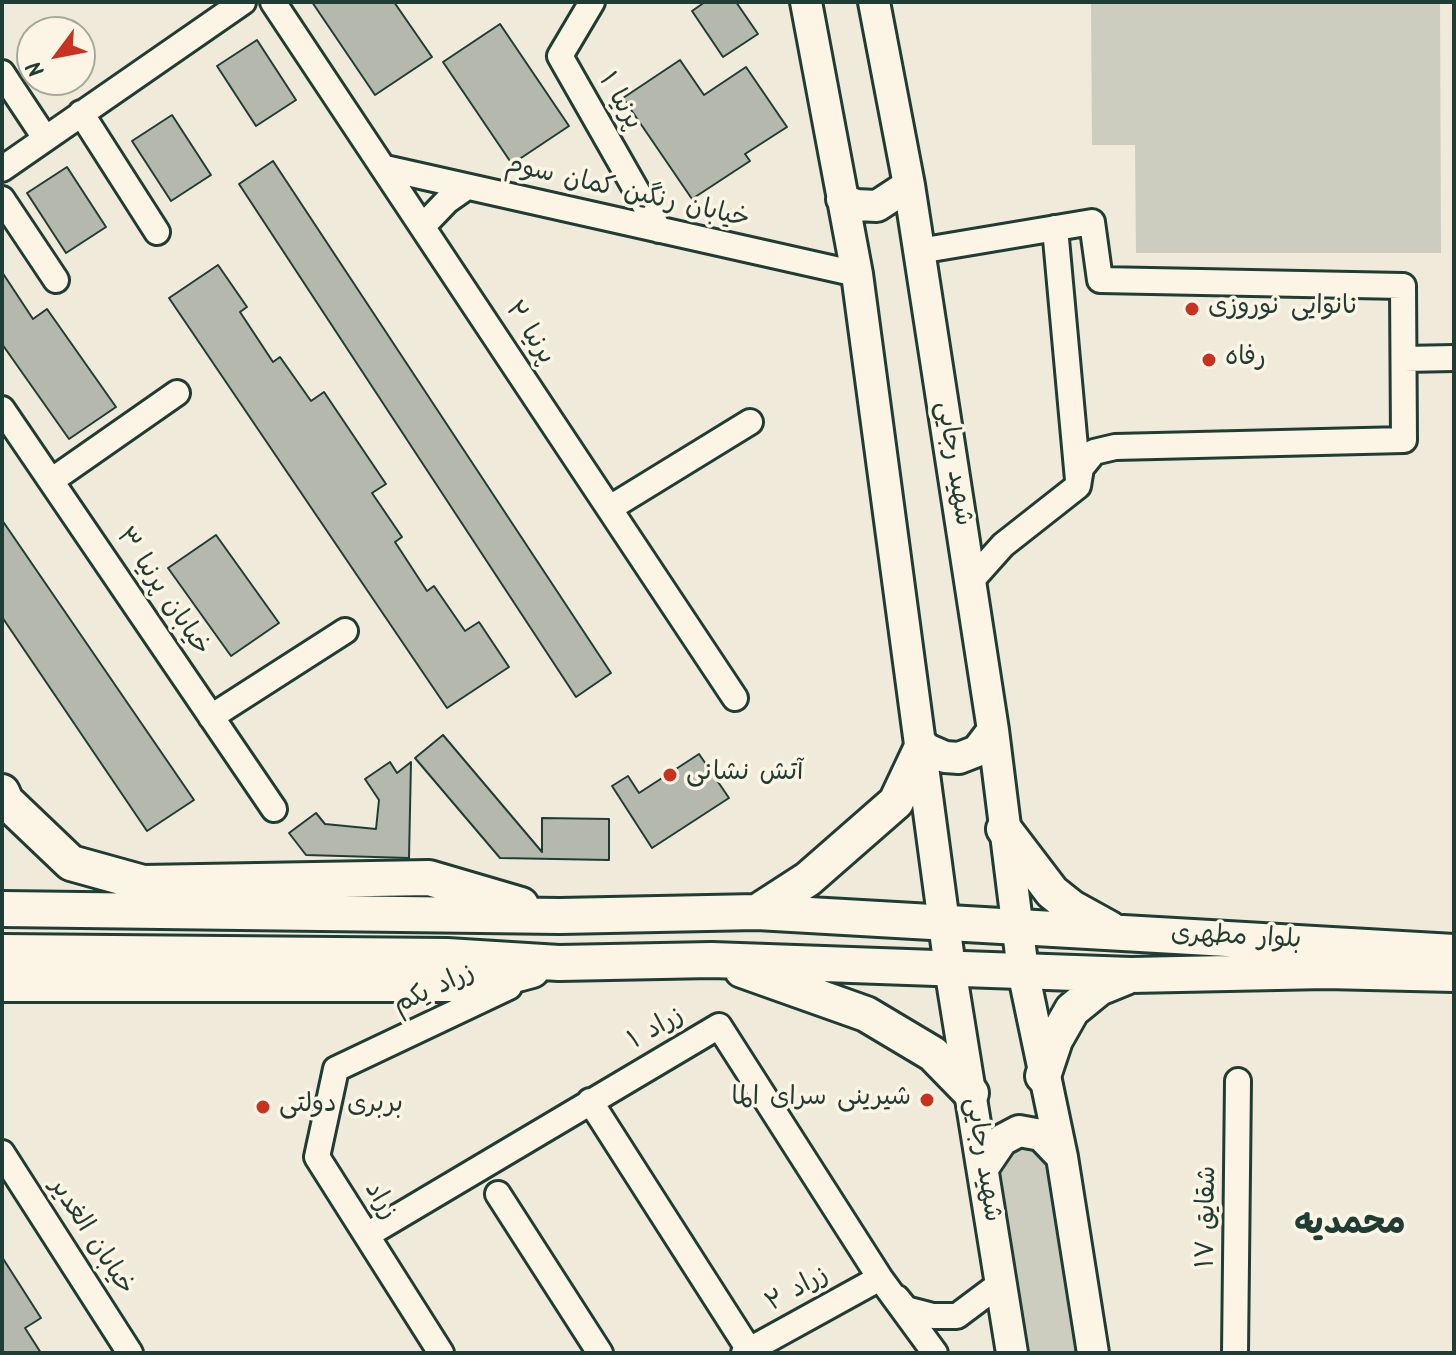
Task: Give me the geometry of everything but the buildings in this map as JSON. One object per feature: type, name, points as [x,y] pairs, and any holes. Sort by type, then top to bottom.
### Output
[{"type":"main road","points":[[757,912],[808,879],[896,802],[922,747]]},
{"type":"main road","points":[[2,792],[6,801],[71,863],[143,883],[429,878],[560,916]]},
{"type":"main road","points":[[1004,829],[1052,892],[1094,921],[1118,932]]},
{"type":"main road","name":"بلوار مطهری","points":[[2,909],[560,916],[757,912],[1454,952]]},
{"type":"main road","points":[[2,952],[447,956],[559,963]]},
{"type":"main road","points":[[712,960],[866,1014],[933,1054],[971,1093]]},
{"type":"main road","name":"بلوار مطهری","points":[[559,963],[712,960],[1131,975],[1326,971],[1454,974]]},
{"type":"main road","points":[[2,984],[480,984],[559,963]]},
{"type":"main road","points":[[1043,1076],[1055,1040],[1072,1010],[1099,988],[1131,975]]},
{"type":"street","points":[[2,169],[243,2]]},
{"type":"street","name":"پرنیا ۲","points":[[273,2],[735,698]]},
{"type":"street","name":"پرنیا ۱","points":[[592,2],[560,56],[659,230]]},
{"type":"street","points":[[806,2],[857,274],[945,925]]},
{"type":"street","name":"شهید رجایی","points":[[874,2],[909,185],[993,730],[1023,971]]},
{"type":"street","points":[[2,73],[45,138]]},
{"type":"street","points":[[81,113],[157,232]]},
{"type":"street","name":"خیابان رنگین کمان سوم","points":[[385,168],[857,274]]},
{"type":"street","points":[[842,199],[856,205],[877,206],[909,185]]},
{"type":"street","points":[[423,226],[447,201],[467,187]]},
{"type":"street","points":[[2,199],[56,280]]},
{"type":"street","points":[[919,251],[1092,222],[1100,280],[1403,286],[1404,440],[1115,447],[1094,452],[1081,468],[1078,486],[1003,545],[970,582]]},
{"type":"street","points":[[1055,228],[1078,486]]},
{"type":"street","points":[[1404,359],[1454,358]]},
{"type":"street","points":[[51,481],[177,393]]},
{"type":"street","name":"خیابان پرنیا ۳","points":[[2,409],[274,809]]},
{"type":"street","points":[[610,508],[750,422]]},
{"type":"street","points":[[211,717],[345,631]]},
{"type":"street","points":[[922,747],[945,757],[959,758],[977,751],[993,730]]},
{"type":"street","name":"شهید رجایی","points":[[945,925],[1012,1353]]},
{"type":"street","name":"زراد یکم","points":[[336,1069],[559,963]]},
{"type":"street","points":[[1023,971],[1062,1157],[1093,1353]]},
{"type":"street","name":"زراد ۱","points":[[367,1235],[719,1026],[880,1278]]},
{"type":"street","name":"زراد","points":[[336,1069],[317,1157],[441,1353]]},
{"type":"street","name":"شقایق ۱۷","points":[[1235,1353],[1238,1081]]},
{"type":"street","points":[[590,1101],[748,1352]]},
{"type":"street","points":[[983,1168],[1002,1140],[1019,1131],[1041,1135],[1062,1157]]},
{"type":"street","name":"خیابان الغدیر","points":[[2,1153],[130,1353]]},
{"type":"street","points":[[498,1194],[600,1353]]},
{"type":"street","points":[[880,1278],[906,1309],[933,1316],[957,1316],[1001,1283]]},
{"type":"street","points":[[880,1278],[935,1353]]},
{"type":"street","name":"زراد ۲","points":[[748,1352],[880,1278]]},
{"type":"shaded area","points":[[1091,2],[1440,2],[1441,253],[1136,253],[1135,145],[1092,145]]},
{"type":"shaded area","points":[[1019,1131],[1062,1157],[1093,1353],[1012,1353],[983,1168]]},
{"type":"place","name":"نانوایی نوروزی","points":[[1192,309]]},
{"type":"place","name":"رفاه","points":[[1209,360]]},
{"type":"place","name":"آتش نشانی","points":[[670,775]]},
{"type":"place","name":"شیرینی سرای الما","points":[[927,1100]]},
{"type":"place","name":"بربری دولتی","points":[[263,1107]]},
{"type":"district","name":"محمدیه","points":[[1350,1227]]}]
